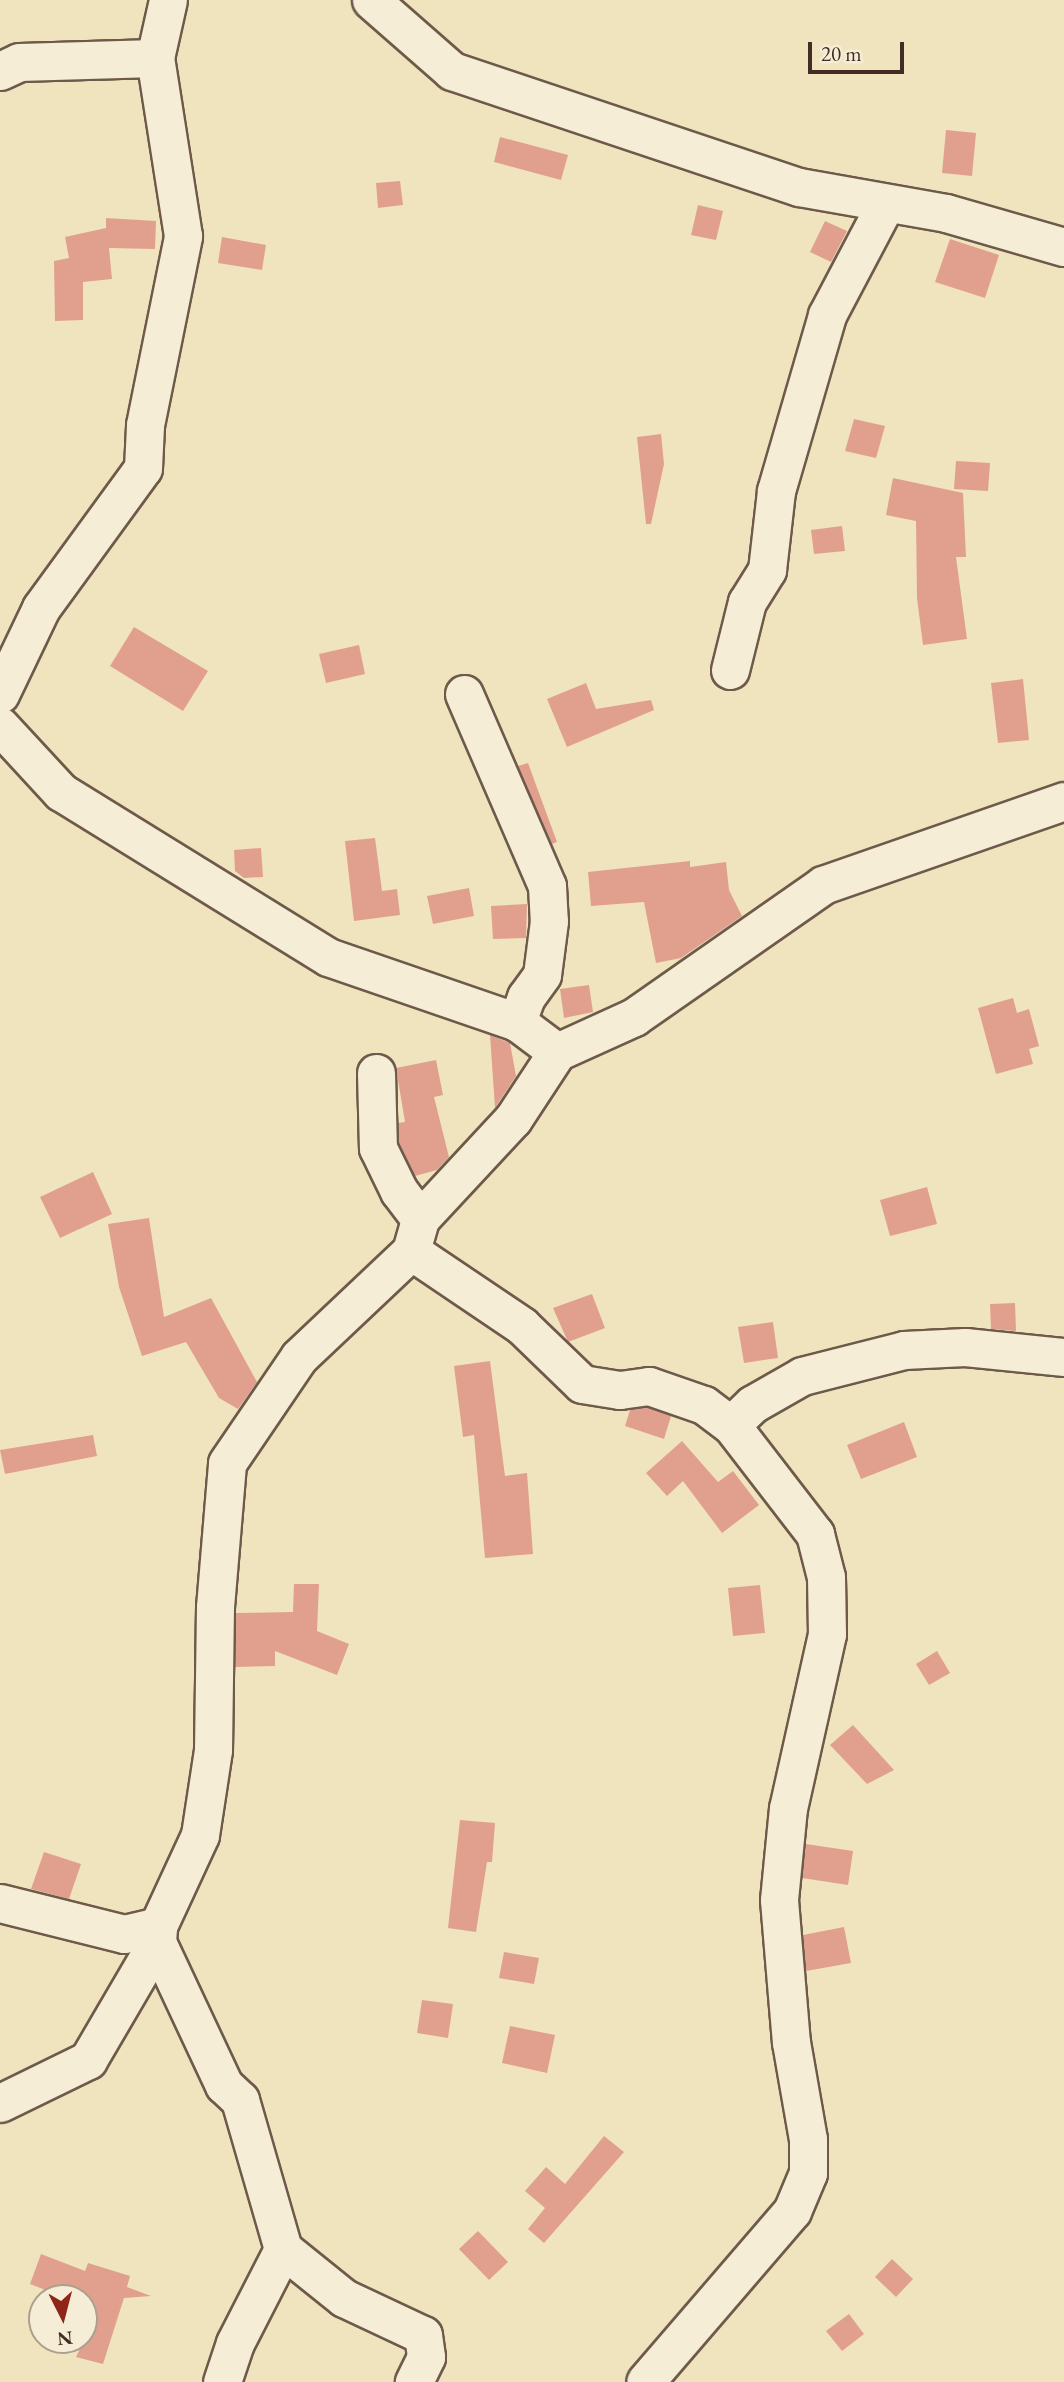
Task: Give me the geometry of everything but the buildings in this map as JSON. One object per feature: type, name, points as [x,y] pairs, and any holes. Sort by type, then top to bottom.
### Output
[{"type":"street","points":[[0,694],[41,608],[144,468],[145,425],[183,236],[155,58],[168,0]]},
{"type":"street","points":[[371,0],[452,71],[787,184],[886,205],[946,213],[1064,247]]},
{"type":"street","points":[[0,71],[19,62],[155,58]]},
{"type":"street","points":[[730,670],[747,602],[767,570],[776,491],[827,314],[886,205]]},
{"type":"street","points":[[464,694],[547,886],[548,921],[542,975],[526,998],[517,1022]]},
{"type":"street","points":[[0,726],[61,792],[328,957],[517,1022],[557,1052]]},
{"type":"street","points":[[0,2103],[88,2060],[157,1934],[200,1835],[213,1750],[215,1606],[227,1464],[299,1357],[416,1235],[513,1118],[557,1052],[634,1017],[823,885],[1064,800]]},
{"type":"street","points":[[376,1073],[378,1148],[416,1235],[582,1384],[620,1390],[649,1386],[704,1405],[731,1424],[815,1534],[826,1577],[827,1634],[788,1808],[779,1900],[791,2042],[808,2139],[807,2173],[792,2211],[645,2382]]},
{"type":"street","points":[[731,1424],[753,1404],[802,1376],[904,1350],[965,1347],[1064,1357]]},
{"type":"street","points":[[0,1903],[124,1934],[157,1934]]},
{"type":"street","points":[[157,1934],[224,2085],[240,2100],[283,2249],[344,2298],[423,2335],[426,2357],[414,2382]]},
{"type":"street","points":[[222,2382],[235,2343],[283,2249]]}]
